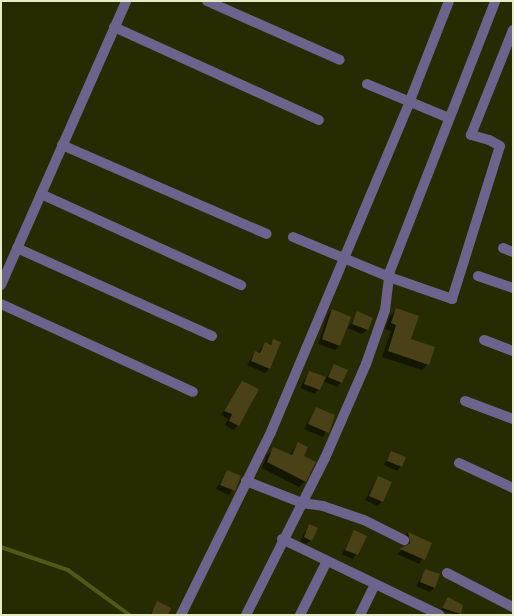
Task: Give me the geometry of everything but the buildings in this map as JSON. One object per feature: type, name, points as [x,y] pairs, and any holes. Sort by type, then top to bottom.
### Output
[{"type":"street","points":[[1,285],[126,1]]},
{"type":"street","points":[[207,1],[340,60]]},
{"type":"street","points":[[180,615],[271,432],[410,103],[449,1]]},
{"type":"street","points":[[246,615],[282,539],[325,458],[366,364],[385,310],[389,277],[495,1]]},
{"type":"street","points":[[114,27],[319,120]]},
{"type":"street","points":[[293,237],[389,277],[452,299],[500,146],[490,140],[471,135],[513,30]]},
{"type":"street","points":[[366,84],[449,118]]},
{"type":"street","points":[[62,145],[267,234]]},
{"type":"street","points":[[41,194],[241,285]]},
{"type":"street","points":[[17,248],[212,336]]},
{"type":"street","points":[[503,248],[513,252]]},
{"type":"street","points":[[478,276],[513,288]]},
{"type":"street","points":[[1,304],[193,392]]},
{"type":"street","points":[[484,340],[513,351]]},
{"type":"street","points":[[465,401],[513,419]]},
{"type":"street","points":[[459,463],[513,488]]},
{"type":"street","points":[[246,481],[302,503],[323,506],[364,520],[404,540]]},
{"type":"street","points":[[282,539],[440,615]]},
{"type":"street","points":[[300,615],[327,561]]},
{"type":"street","points":[[447,574],[513,607]]},
{"type":"street","points":[[360,615],[375,584]]},
{"type":"waterway","points":[[1,547],[68,570],[130,615]]}]
